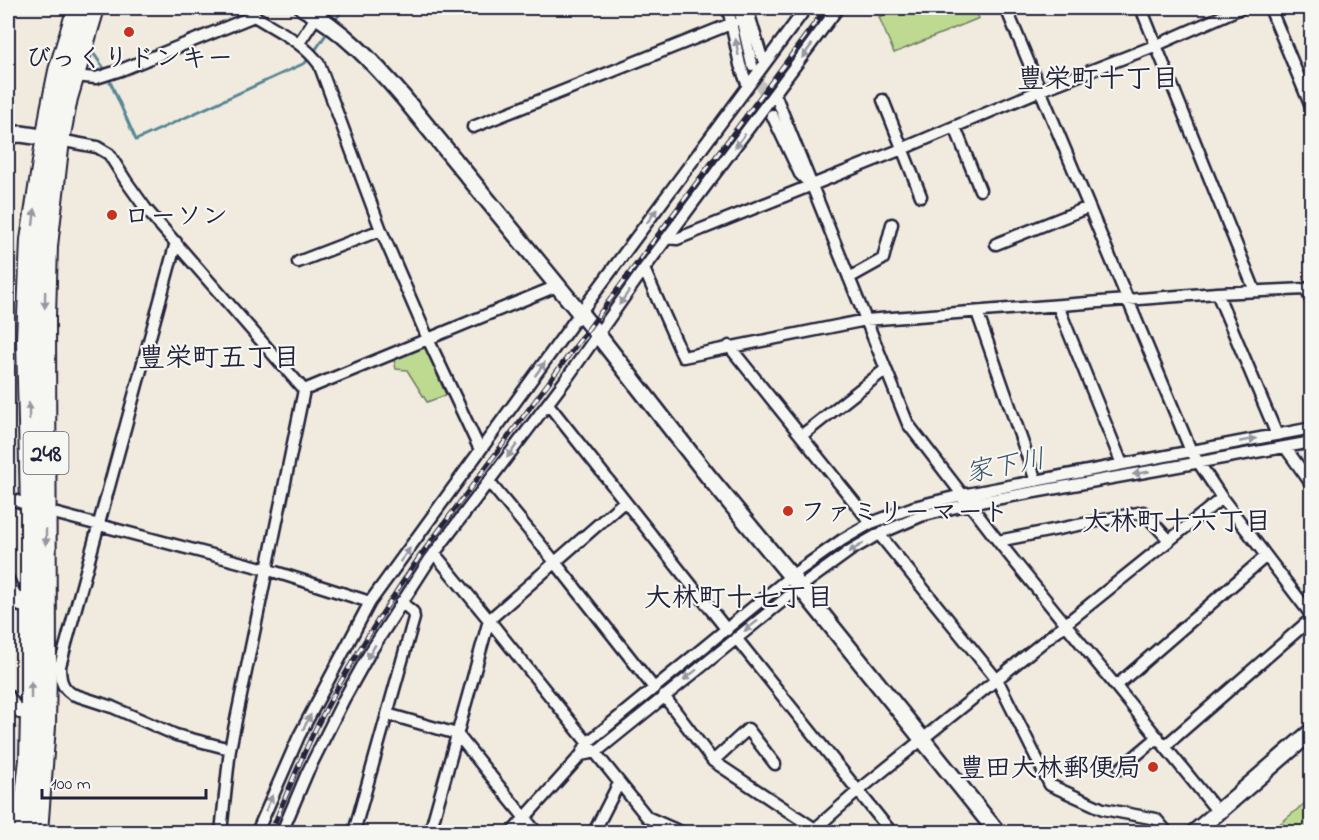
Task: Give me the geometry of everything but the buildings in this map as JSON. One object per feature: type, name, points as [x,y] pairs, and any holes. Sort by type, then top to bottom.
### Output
[{"type":"highway","name":"248","points":[[52,139],[59,71],[78,8]]},
{"type":"highway","name":"248","points":[[37,832],[45,726],[53,667],[39,508],[28,300],[31,240],[52,139],[94,8]]},
{"type":"highway","name":"248","points":[[22,832],[30,759],[31,607],[39,508]]},
{"type":"street","points":[[303,8],[320,12],[378,68],[598,335],[708,476],[997,832]]},
{"type":"street","points":[[728,8],[733,23],[740,65],[748,86]]},
{"type":"street","points":[[739,8],[752,65]]},
{"type":"street","points":[[747,8],[761,54],[766,62]]},
{"type":"street","points":[[257,832],[299,736],[370,602],[806,8]]},
{"type":"street","points":[[282,832],[307,773],[344,699],[402,602],[434,554],[548,404],[644,269],[838,8]]},
{"type":"street","points":[[1006,8],[1191,451],[1222,498],[1311,617],[1166,746]]},
{"type":"street","points":[[1142,8],[1255,291]]},
{"type":"street","points":[[667,238],[677,239],[811,186],[1041,90],[1157,45],[1241,8]]},
{"type":"street","points":[[1270,8],[1311,109]]},
{"type":"street","points":[[298,43],[320,12]]},
{"type":"street","points":[[72,76],[96,78],[121,70],[254,16],[312,54],[319,64],[381,230],[428,339],[480,450]]},
{"type":"street","points":[[473,127],[733,23]]},
{"type":"street","points":[[775,94],[908,424],[998,541],[1218,812]]},
{"type":"street","points":[[883,100],[921,196]]},
{"type":"street","points":[[772,116],[800,174],[811,186]]},
{"type":"street","points":[[955,127],[980,190]]},
{"type":"street","points":[[8,135],[21,134],[97,147],[110,154],[146,209],[304,390]]},
{"type":"street","points":[[996,244],[1089,207]]},
{"type":"street","points":[[849,278],[883,259],[892,224]]},
{"type":"street","points":[[298,262],[381,230]]},
{"type":"street","points":[[176,242],[99,523],[53,667],[67,691],[72,694],[112,707],[176,735],[230,749]]},
{"type":"street","points":[[644,269],[684,357],[729,346],[866,320],[1309,288],[1311,302]]},
{"type":"street","points":[[304,390],[557,286]]},
{"type":"street","points":[[1217,293],[1277,435]]},
{"type":"street","points":[[1058,306],[1122,464]]},
{"type":"street","points":[[977,312],[1036,481]]},
{"type":"street","points":[[729,346],[871,523]]},
{"type":"street","points":[[801,436],[886,369]]},
{"type":"street","points":[[221,832],[230,749],[304,390]]},
{"type":"street","points":[[548,404],[727,630]]},
{"type":"street","points":[[512,832],[581,755],[587,743],[654,688],[727,630],[796,582],[879,534],[965,499],[1036,481],[1311,428]]},
{"type":"street","points":[[581,755],[596,752],[736,638],[842,540],[871,523],[914,507],[1198,463],[1311,442]]},
{"type":"street","points":[[1285,447],[1311,485]]},
{"type":"street","points":[[489,482],[654,688]]},
{"type":"street","points":[[8,498],[266,569],[370,602]]},
{"type":"street","points":[[664,696],[713,761],[814,831],[858,791],[998,681],[1222,498]]},
{"type":"street","points":[[430,832],[489,620],[625,501]]},
{"type":"street","points":[[998,541],[1143,512],[1169,540]]},
{"type":"street","points":[[879,534],[998,681],[1050,785],[1103,809],[1156,819],[1167,832]]},
{"type":"street","points":[[434,554],[647,817],[681,832]]},
{"type":"street","points":[[1116,686],[1265,557]]},
{"type":"street","points":[[8,579],[20,606],[31,607]]},
{"type":"street","points":[[354,832],[414,618],[413,612],[402,602]]},
{"type":"street","points":[[736,638],[891,832]]},
{"type":"street","points":[[8,696],[20,713]]},
{"type":"street","points":[[387,714],[457,734],[536,832]]},
{"type":"street","points":[[713,761],[748,729],[775,764]]},
{"type":"street","points":[[1195,832],[1311,731]]},
{"type":"street","points":[[1119,769],[1158,737]]},
{"type":"street","points":[[594,832],[619,783]]},
{"type":"green space","points":[[900,8],[974,8],[979,18],[894,53],[879,17]]},
{"type":"green space","points":[[425,347],[446,395],[427,402],[407,370],[396,369],[394,360]]},
{"type":"green space","points":[[1311,798],[1311,832],[1270,832]]},
{"type":"waterway","points":[[334,22],[344,8]]},
{"type":"waterway","points":[[314,52],[329,30]]},
{"type":"waterway","points":[[91,50],[106,71]]},
{"type":"waterway","points":[[108,77],[136,140],[305,63],[310,57]]},
{"type":"waterway","name":"家下川","points":[[1052,483],[1312,435]]},
{"type":"waterway","name":"家下川","points":[[601,740],[657,692],[841,548],[877,527],[909,514]]},
{"type":"tunnel","points":[[754,68],[772,115]]},
{"type":"railway","points":[[271,832],[301,760],[336,689],[420,556],[826,8]]},
{"type":"place","name":"びっくりドンキー","points":[[129,32]]},
{"type":"place","name":"ローソン","points":[[112,215]]},
{"type":"place","name":"ファミリーマート","points":[[788,511]]},
{"type":"place","name":"豊田大林郵便局","points":[[1153,767]]},
{"type":"district","name":"豊栄町十丁目","points":[[1098,78]]},
{"type":"district","name":"豊栄町五丁目","points":[[219,357]]},
{"type":"district","name":"大林町十六丁目","points":[[1177,521]]},
{"type":"district","name":"大林町十七丁目","points":[[739,597]]}]
